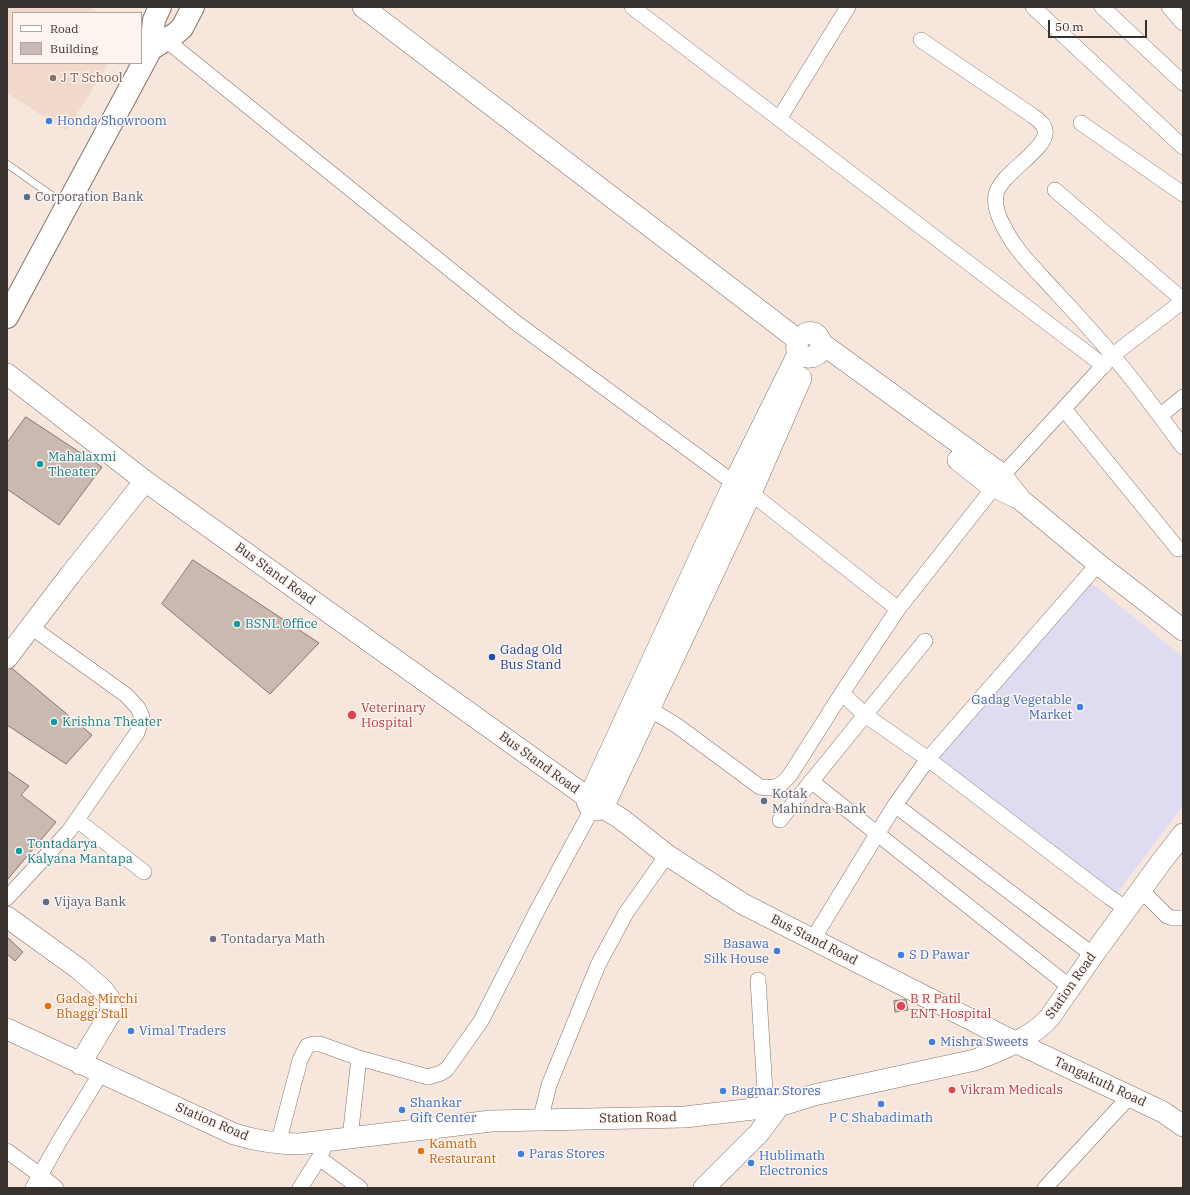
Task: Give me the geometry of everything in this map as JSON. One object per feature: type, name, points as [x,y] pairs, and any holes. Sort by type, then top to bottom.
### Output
[{"type":"main road","points":[[7,317],[67,206],[159,44],[182,28],[193,7]]},
{"type":"main road","points":[[363,7],[809,347],[998,481],[1098,564],[1183,630]]},
{"type":"main road","points":[[384,7],[647,213],[809,347]]},
{"type":"main road","points":[[155,9],[154,20],[159,44]]},
{"type":"main road","points":[[596,801],[809,347]]},
{"type":"main road","name":"Bus Stand Road","points":[[7,374],[145,481],[620,818],[667,855],[743,904],[1015,1042]]},
{"type":"main road","points":[[7,658],[145,481]]},
{"type":"main road","points":[[596,801],[649,709],[742,488]]},
{"type":"main road","name":"Station Road","points":[[7,1029],[234,1134],[255,1140],[278,1144],[299,1144],[323,1150],[350,1138],[491,1121],[685,1117],[772,1107],[814,1096],[975,1060],[1029,1035],[1043,1026],[1093,955],[1183,834]]},
{"type":"main road","points":[[7,917],[79,969],[102,989],[109,998],[111,1006],[110,1014],[80,1064]]},
{"type":"main road","name":"Tangakuth Road","points":[[1015,1042],[1163,1112],[1183,1125]]},
{"type":"main road","points":[[704,1188],[759,1133],[772,1107]]},
{"type":"street","points":[[632,7],[779,119],[1109,361]]},
{"type":"street","points":[[779,119],[848,7]]},
{"type":"street","points":[[1033,7],[1183,147]]},
{"type":"street","points":[[1169,7],[1183,23]]},
{"type":"street","points":[[1111,10],[1183,83]]},
{"type":"street","points":[[921,40],[1034,116],[1046,130],[1045,138],[1005,178],[996,195],[996,207],[1003,226],[1010,239],[1024,257],[1109,361],[1160,416],[1183,447]]},
{"type":"street","points":[[159,44],[515,322],[742,488],[898,609]]},
{"type":"street","points":[[1081,123],[1183,194]]},
{"type":"street","points":[[649,709],[676,725],[760,787],[771,789],[782,785],[898,609],[998,481],[1109,361],[1183,300],[1055,190]]},
{"type":"street","points":[[1160,416],[1183,397]]},
{"type":"street","points":[[1064,409],[1178,549]]},
{"type":"street","points":[[813,939],[895,805],[928,759],[1098,564]]},
{"type":"street","points":[[7,898],[69,831],[137,733],[142,717],[138,708],[126,695],[31,627]]},
{"type":"street","points":[[780,820],[925,642]]},
{"type":"street","points":[[842,693],[865,715],[928,759],[1109,897],[1127,909]]},
{"type":"street","points":[[811,781],[1070,987]]},
{"type":"street","points":[[278,1144],[300,1060],[307,1046],[320,1044],[359,1058],[428,1077],[441,1073],[447,1069],[481,1021],[538,907],[596,801]]},
{"type":"street","points":[[895,805],[1093,955]]},
{"type":"street","points":[[77,820],[144,872]]},
{"type":"street","points":[[540,1121],[549,1085],[598,965],[626,913],[667,855]]},
{"type":"street","points":[[1141,890],[1167,916],[1178,918],[1183,906]]},
{"type":"street","points":[[758,980],[772,1107]]},
{"type":"street","points":[[350,1138],[359,1058]]},
{"type":"street","points":[[33,1188],[101,1073]]},
{"type":"street","points":[[1045,1188],[1130,1096]]},
{"type":"street","points":[[300,1188],[323,1150],[360,1188]]},
{"type":"street","points":[[7,1152],[56,1188]]},
{"type":"lane","points":[[7,164],[67,206]]},
{"type":"shaded area","name":"J T School","points":[[7,7],[91,7],[98,12],[12,12],[12,64],[108,64],[66,131],[7,93]]},
{"type":"shaded area","name":"Gadag Vegetable Market","points":[[1089,581],[1183,657],[1183,806],[1114,897],[934,758]]},
{"type":"building","name":"Mahalaxmi Theater","points":[[26,417],[102,467],[59,525],[7,489],[7,443]]},
{"type":"building","name":"BSNL Office","points":[[193,560],[319,643],[270,694],[162,604]]},
{"type":"building","name":"Krishna Theater","points":[[8,665],[92,735],[66,764],[7,725]]},
{"type":"building","name":"Tontadarya Kalyana Mantapa","points":[[7,771],[29,786],[21,795],[56,822],[7,880]]},
{"type":"building","points":[[7,937],[23,952],[15,961],[7,954]]},
{"type":"building","points":[[906,1000],[908,1010],[895,1012],[894,1001]]},
{"type":"place","name":"J T School","points":[[53,78]]},
{"type":"place","name":"Honda Showroom","points":[[49,121]]},
{"type":"place","name":"Corporation Bank","points":[[27,197]]},
{"type":"place","name":"Mahalaxmi Theater","points":[[40,464]]},
{"type":"place","name":"BSNL Office","points":[[237,624]]},
{"type":"place","name":"Gadag Old Bus Stand","points":[[492,657]]},
{"type":"place","name":"Gadag Vegetable Market","points":[[1080,707]]},
{"type":"place","name":"Veterinary Hospital","points":[[352,715]]},
{"type":"place","name":"Krishna Theater","points":[[54,722]]},
{"type":"place","name":"Kotak Mahindra Bank","points":[[764,801]]},
{"type":"place","name":"Tontadarya Kalyana Mantapa","points":[[19,851]]},
{"type":"place","name":"Vijaya Bank","points":[[46,902]]},
{"type":"place","name":"Tontadarya Math","points":[[213,939]]},
{"type":"place","name":"Basawa Silk House","points":[[777,951]]},
{"type":"place","name":"S D Pawar","points":[[901,955]]},
{"type":"place","name":"Gadag Mirchi Bhaggi Stall","points":[[48,1006]]},
{"type":"place","name":"B R Patil ENT Hospital","points":[[901,1006]]},
{"type":"place","name":"Vimal Traders","points":[[131,1031]]},
{"type":"place","name":"Mishra Sweets","points":[[932,1042]]},
{"type":"place","name":"Vikram Medicals","points":[[952,1090]]},
{"type":"place","name":"Bagmar Stores","points":[[723,1091]]},
{"type":"place","name":"P C Shabadimath","points":[[881,1104]]},
{"type":"place","name":"Shankar Gift Center","points":[[402,1110]]},
{"type":"place","name":"Kamath Restaurant","points":[[421,1151]]},
{"type":"place","name":"Paras Stores","points":[[521,1154]]},
{"type":"place","name":"Hublimath Electronics","points":[[751,1163]]}]
